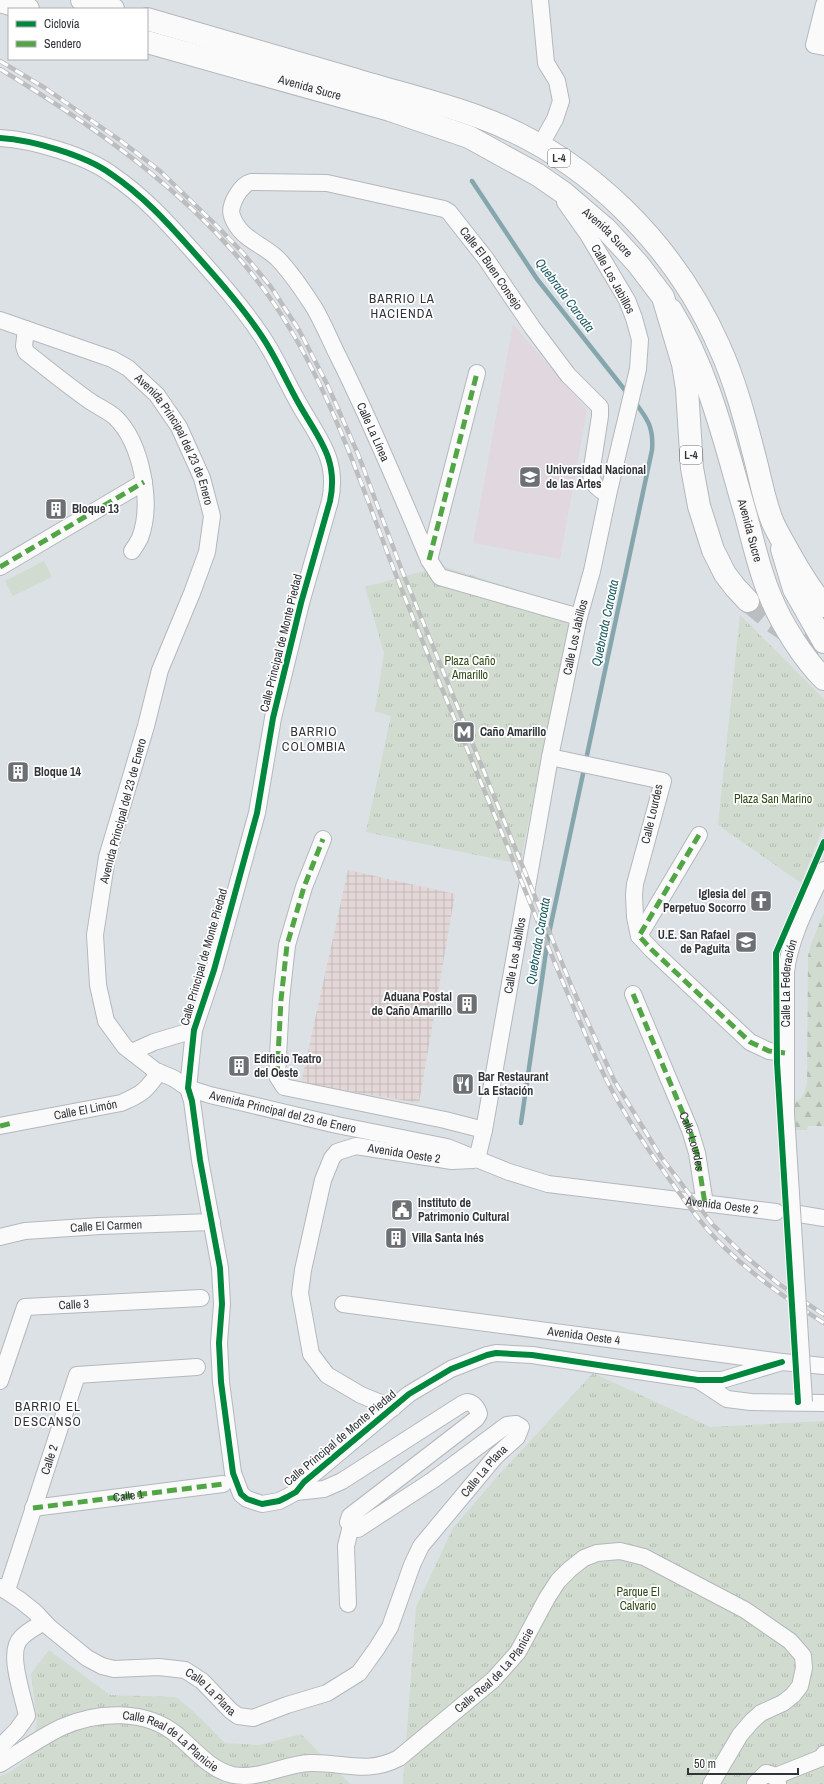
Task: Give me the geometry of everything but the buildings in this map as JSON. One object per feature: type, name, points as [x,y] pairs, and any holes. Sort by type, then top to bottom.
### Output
[{"type":"main road","points":[[82,0],[110,8]]},
{"type":"main road","points":[[0,1],[24,8]]},
{"type":"main road","name":"Avenida Sucre","points":[[148,19],[480,117],[540,146],[578,171],[619,205],[672,264],[689,289],[713,332],[724,358],[745,419],[773,524],[794,588],[824,642]]},
{"type":"main road","name":"Avenida Sucre","points":[[148,42],[436,124],[469,137],[538,175],[564,193],[606,229],[638,264],[663,297],[690,343],[711,393],[756,553],[771,599],[804,656],[824,679]]},
{"type":"main road","name":"L-4","points":[[663,297],[683,364],[687,389],[692,468],[698,506],[713,550],[725,574],[748,601]]},
{"type":"main road","name":"L-4","points":[[773,524],[808,586],[824,606]]},
{"type":"street","points":[[540,0],[546,63],[557,81],[561,101],[555,119],[540,146]]},
{"type":"street","points":[[819,46],[824,5]]},
{"type":"street","name":"Calle Principal de Monte Piedad","points":[[0,138],[37,143],[96,165],[110,173],[154,208],[205,265],[260,334],[325,449],[333,473],[333,488],[330,501],[300,610],[273,718],[257,813],[214,970],[194,1030],[188,1088],[192,1101],[200,1160],[222,1284],[219,1343],[221,1382],[232,1473],[241,1494],[254,1502],[262,1504],[279,1501],[296,1492],[304,1482],[409,1394],[451,1368],[496,1353],[532,1355],[698,1380],[722,1380],[782,1362]]},
{"type":"street","name":"Calle Los Jabillos","points":[[477,1159],[484,1130],[550,757],[579,617],[592,571],[608,495],[638,369],[640,340],[627,300],[569,206],[538,175]]},
{"type":"street","name":"Calle El Buen Consejo","points":[[251,182],[327,183],[444,209],[450,212],[486,259],[532,327],[568,375],[600,407],[591,480],[595,486],[608,495]]},
{"type":"street","name":"Calle La Línea","points":[[251,182],[245,185],[231,205],[231,213],[234,221],[237,227],[254,243],[276,258],[291,274],[314,309],[356,392],[430,560],[440,577],[579,617]]},
{"type":"street","name":"Avenida Principal del 23 de Enero","points":[[0,320],[112,359],[128,368],[148,386],[165,406],[179,427],[202,478],[212,516],[207,552],[192,593],[160,670],[146,726],[107,857],[95,935],[98,985],[106,1021],[126,1046],[145,1064],[173,1078],[188,1088],[210,1095],[337,1125],[447,1147],[477,1159]]},
{"type":"street","points":[[26,329],[24,346],[26,352],[88,400],[107,411],[124,428],[134,448],[144,482],[145,510],[140,538],[132,551]]},
{"type":"street","points":[[430,560],[477,373]]},
{"type":"street","points":[[0,567],[144,482]]},
{"type":"street","name":"Calle Lourdes","points":[[550,757],[663,781],[635,884],[635,917],[639,936]]},
{"type":"street","points":[[698,835],[639,936],[750,1042],[769,1051],[785,1053]]},
{"type":"street","points":[[323,839],[304,887],[286,945],[281,1000],[277,1076],[284,1087],[445,1120],[484,1130]]},
{"type":"street","name":"Calle La Federación","points":[[804,1403],[786,1114],[786,972],[788,955],[795,934],[824,870]]},
{"type":"street","name":"Calle Lourdes","points":[[633,994],[690,1130],[697,1154],[704,1204]]},
{"type":"street","name":"Calle Principal de Monte Piedad","points":[[132,1052],[154,1042],[194,1030]]},
{"type":"street","name":"Calle El Limón","points":[[0,1126],[121,1103],[138,1096],[148,1089],[159,1072]]},
{"type":"street","name":"Avenida Oeste 2","points":[[393,1408],[360,1395],[327,1375],[311,1354],[300,1292],[303,1270],[323,1180],[332,1158],[337,1152],[356,1146],[452,1162],[477,1159],[548,1184],[776,1212]]},
{"type":"street","points":[[799,1214],[824,1218]]},
{"type":"street","name":"Calle El Carmen","points":[[0,1237],[25,1231],[100,1226],[212,1222]]},
{"type":"street","name":"Calle 3","points":[[0,1381],[25,1307],[201,1298]]},
{"type":"street","name":"Avenida Oeste 4","points":[[343,1304],[782,1362],[824,1366]]},
{"type":"street","name":"Calle 2","points":[[3,1589],[33,1508],[77,1375],[197,1367]]},
{"type":"street","points":[[698,1380],[727,1399],[751,1402],[824,1403]]},
{"type":"street","points":[[296,1492],[324,1489],[342,1481],[462,1404],[467,1402],[472,1403],[479,1414],[476,1419],[354,1512],[349,1518],[348,1522],[351,1526],[346,1546],[348,1604]]},
{"type":"street","name":"Calle La Plana","points":[[3,1589],[35,1612],[44,1622],[79,1652],[102,1666],[114,1669],[160,1667],[185,1670],[202,1681],[231,1711],[238,1716],[253,1718],[327,1692],[348,1681],[359,1673],[368,1663],[390,1627],[407,1583],[412,1565],[421,1546],[496,1456],[518,1437],[521,1427],[516,1424],[507,1425],[433,1480],[362,1527],[354,1529],[351,1526]]},
{"type":"street","name":"Calle 1","points":[[33,1508],[223,1484]]},
{"type":"street","name":"Calle Real de La Planicie","points":[[0,1764],[63,1727],[83,1720],[115,1715],[145,1718],[161,1725],[176,1734],[210,1764],[232,1775],[258,1776],[277,1770],[310,1763],[361,1767],[376,1767],[388,1764],[399,1758],[493,1680],[518,1652],[558,1581],[570,1568],[584,1558],[598,1553],[620,1552],[644,1557],[745,1610],[790,1641],[803,1656],[804,1668],[800,1686],[793,1695],[783,1703],[761,1713],[752,1721],[740,1735],[711,1784]]},
{"type":"street","points":[[0,1747],[17,1730],[27,1716],[15,1664],[16,1644],[20,1638],[44,1622]]},
{"type":"street","points":[[755,1784],[766,1773],[777,1780],[821,1758],[824,1754]]},
{"type":"shaded area","name":"Universidad Nacional de las Artes","points":[[513,324],[587,410],[560,559],[473,543]]},
{"type":"shaded area","points":[[348,870],[455,894],[419,1103],[301,1083]]},
{"type":"green space","points":[[44,561],[52,577],[13,596],[5,581]]},
{"type":"green space","name":"Plaza Caño Amarillo","points":[[442,566],[572,607],[520,864],[366,832],[391,716],[375,711],[384,653],[365,587]]},
{"type":"green space","name":"Plaza San Marino","points":[[740,615],[824,699],[824,825],[801,883],[718,825]]},
{"type":"green space","points":[[824,913],[824,1126],[808,1126],[807,1130],[794,1130],[793,1104],[803,1095],[807,1083],[808,956],[811,944]]},
{"type":"green space","name":"Parque El Calvario","points":[[593,1373],[710,1427],[824,1421],[824,1784],[403,1784],[416,1607],[453,1528],[497,1477]]},
{"type":"green space","points":[[49,1650],[110,1695],[176,1697],[193,1711],[225,1743],[259,1745],[301,1734],[350,1784],[0,1784],[0,1776],[12,1771],[31,1756],[37,1721],[31,1674]]},
{"type":"waterway","name":"Quebrada Caroata","points":[[472,181],[537,279],[628,394]]},
{"type":"waterway","name":"Quebrada Caroata","points":[[521,1123],[548,938],[652,450],[652,435],[649,423],[634,401]]},
{"type":"tunnel","points":[[748,601],[773,622],[824,656]]},
{"type":"railway","points":[[0,61],[45,88],[121,141],[160,171],[243,253],[271,287],[299,330],[327,384],[358,454],[401,568],[571,985],[614,1080],[661,1157],[713,1225],[745,1256],[779,1284],[824,1315]]},
{"type":"railway","points":[[0,69],[37,92],[109,141],[144,167],[177,195],[238,257],[265,291],[285,321],[303,352],[336,420],[432,665],[559,972],[592,1050],[609,1085],[651,1154],[687,1204],[709,1231],[736,1259],[760,1279],[824,1323]]},
{"type":"marked path","points":[[429,560],[477,373]]},
{"type":"marked path","points":[[0,567],[144,482]]},
{"type":"marked path","points":[[699,835],[639,936],[750,1042],[769,1051],[785,1053]]},
{"type":"marked path","points":[[277,1076],[281,1000],[287,945],[304,887],[323,839]]},
{"type":"marked path","points":[[633,994],[690,1130],[697,1153],[705,1204]]},
{"type":"marked path","points":[[0,1126],[12,1123]]},
{"type":"marked path","points":[[33,1508],[223,1484]]},
{"type":"cycle path","points":[[0,138],[42,145],[73,155],[100,167],[122,182],[163,218],[227,290],[261,335],[320,439],[332,473],[330,501],[301,603],[273,718],[257,813],[214,970],[194,1030],[188,1088],[192,1101],[200,1160],[220,1268],[222,1304],[219,1343],[221,1382],[233,1473],[241,1494],[247,1499],[262,1504],[279,1501],[296,1492],[304,1482],[409,1394],[451,1369],[487,1355],[496,1353],[532,1355],[698,1380],[722,1380],[782,1362]]},
{"type":"cycle path","points":[[798,1402],[777,1063],[776,953],[824,842]]},
{"type":"place","name":"Universidad Nacional de las Artes","points":[[530,477]]},
{"type":"place","name":"Bloque 13","points":[[56,509]]},
{"type":"place","name":"Caño Amarillo","points":[[464,732]]},
{"type":"place","name":"Bloque 14","points":[[18,772]]},
{"type":"place","name":"Iglesia del Perpetuo Socorro","points":[[761,901]]},
{"type":"place","name":"U.E. San Rafael de Paguita","points":[[746,942]]},
{"type":"place","name":"Aduana Postal de Caño Amarillo","points":[[467,1004]]},
{"type":"place","name":"Edificio Teatro del Oeste","points":[[239,1066]]},
{"type":"place","name":"Bar Restaurant La Estación","points":[[463,1084]]},
{"type":"place","name":"Instituto de Patrimonio Cultural","points":[[402,1210]]},
{"type":"place","name":"Villa Santa Inés","points":[[396,1238]]},
{"type":"district","name":"BARRIO LA HACIENDA","points":[[402,306]]},
{"type":"district","name":"BARRIO COLOMBIA","points":[[314,738]]},
{"type":"district","name":"BARRIO EL DESCANSO","points":[[48,1414]]}]
